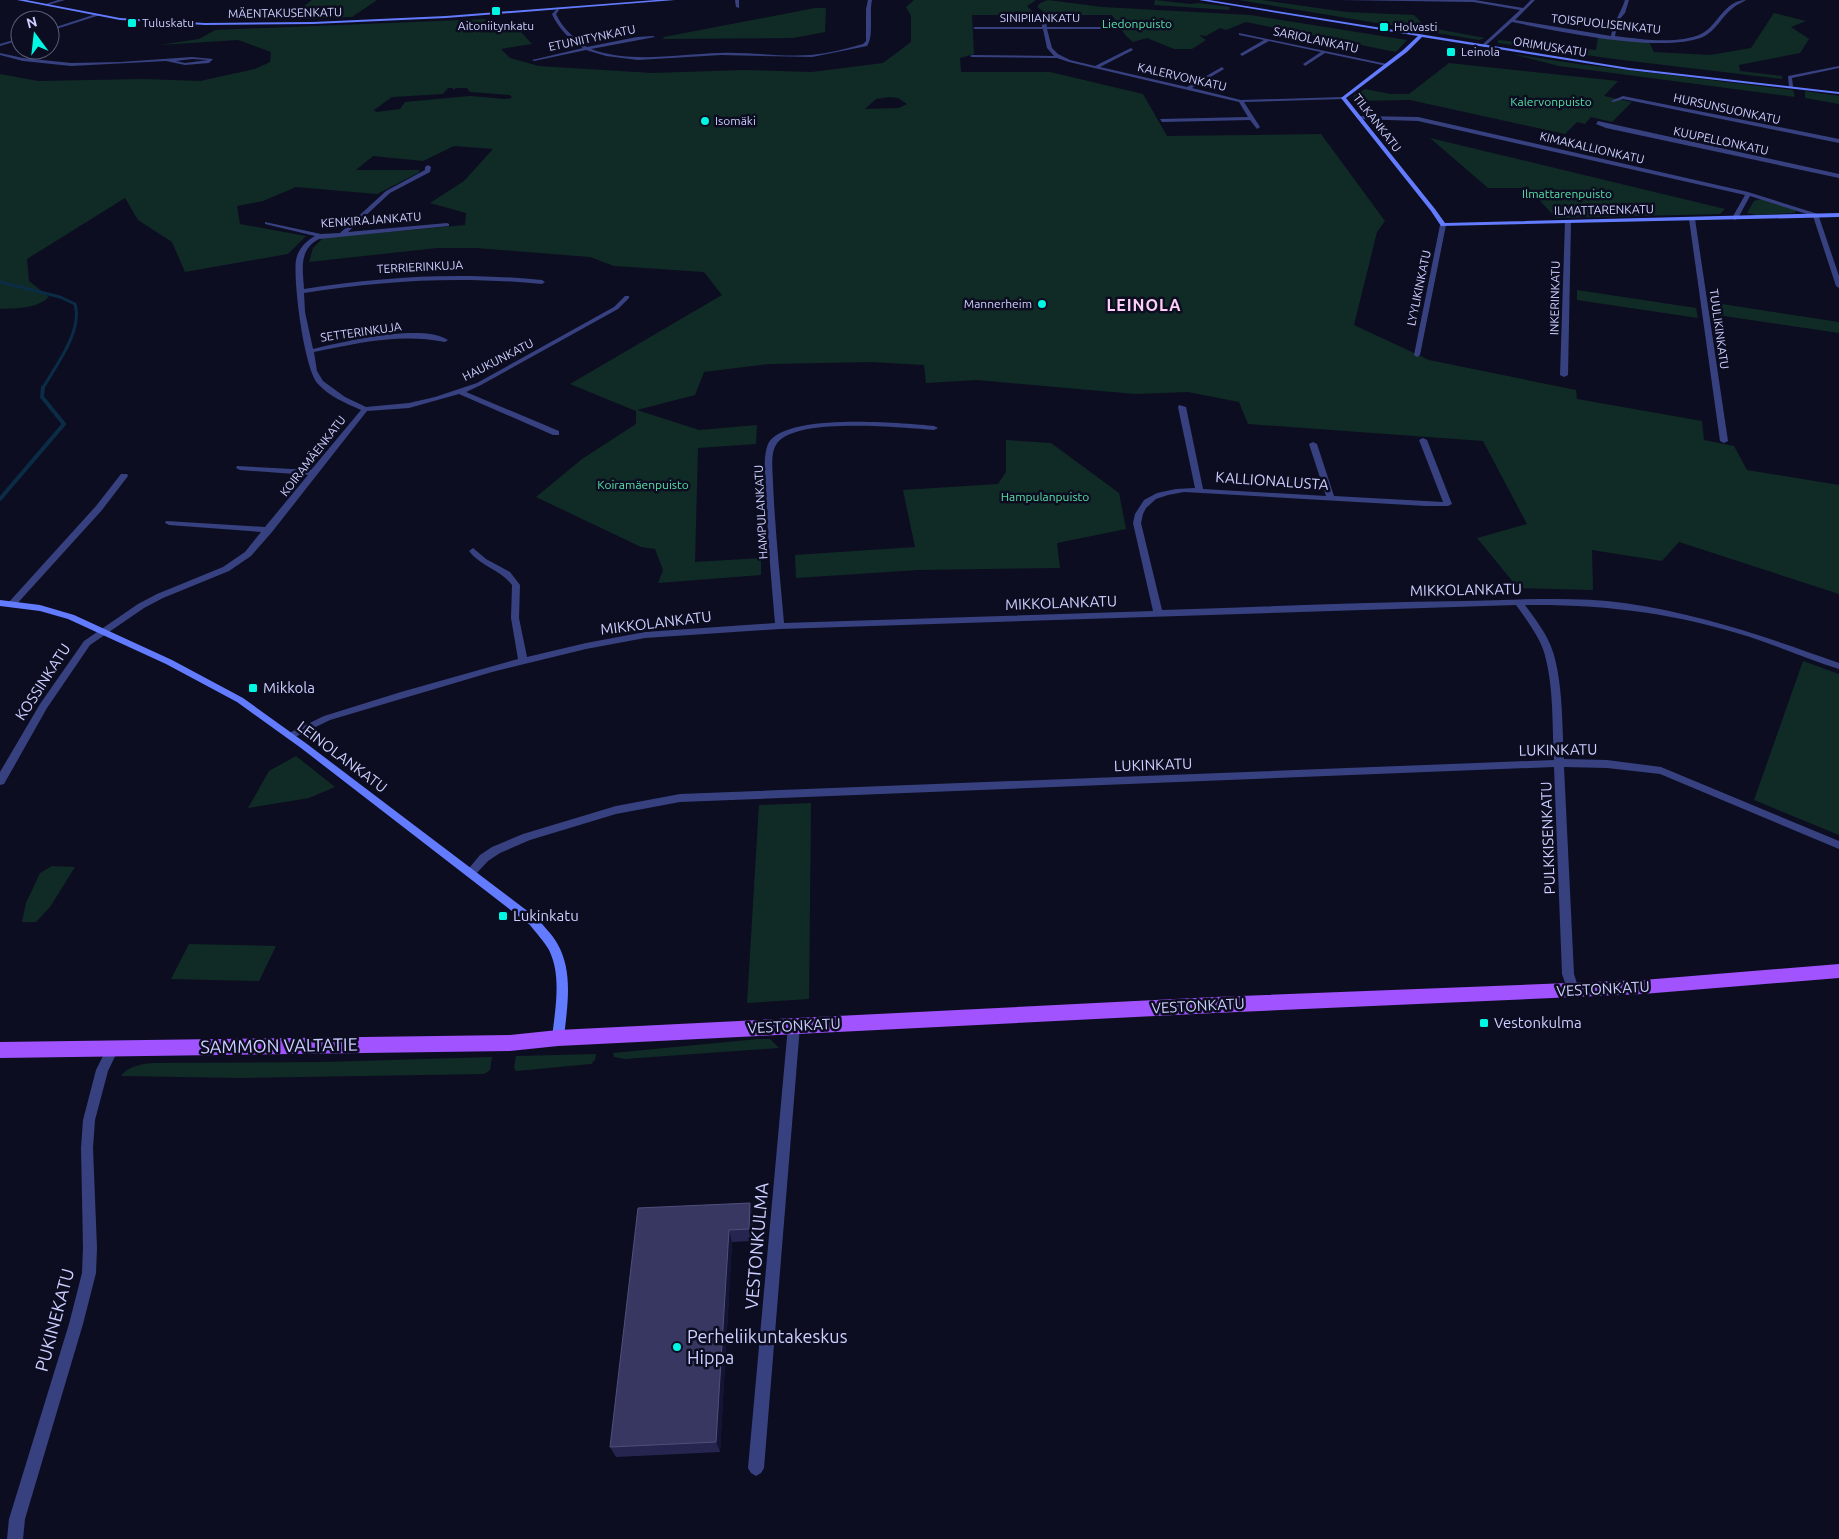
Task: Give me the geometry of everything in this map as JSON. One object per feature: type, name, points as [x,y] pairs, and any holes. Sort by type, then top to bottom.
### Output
[{"type":"main road","name":"MÄENTAKUSENKATU","points":[[19,0],[98,15],[170,23],[247,24],[446,17],[672,0]]},
{"type":"main road","name":"ORIMUSKATU","points":[[1201,0],[1629,69],[1839,93]]},
{"type":"main road","points":[[556,10],[559,3]]},
{"type":"main road","name":"TILKANKATU","points":[[1421,36],[1411,46],[1343,98],[1443,225]]},
{"type":"main road","name":"ILMATTARENKATU","points":[[1443,225],[1839,215]]},
{"type":"main road","name":"LEINOLANKATU","points":[[0,603],[55,612],[103,631],[207,681],[240,700],[534,922],[552,946],[560,964],[558,1038]]},
{"type":"main road","name":"VESTONKATU","points":[[558,1038],[1215,1005],[1643,988],[1839,971]]},
{"type":"main road","name":"SAMMON VALTATIE","points":[[0,1050],[500,1043],[558,1038]]},
{"type":"street","points":[[48,4],[63,0]]},
{"type":"street","points":[[737,0],[738,7]]},
{"type":"street","points":[[556,10],[554,14],[560,26],[588,50],[598,53],[650,58],[722,54],[799,56],[832,53],[868,43],[870,0]]},
{"type":"street","points":[[1342,0],[1473,1],[1524,9]]},
{"type":"street","points":[[1484,46],[1533,0]]},
{"type":"street","points":[[1613,36],[1616,21],[1623,12],[1626,0]]},
{"type":"street","name":"TOISPUOLISENKATU","points":[[1510,20],[1568,31],[1658,41],[1688,39],[1700,37],[1709,32],[1732,4],[1744,0]]},
{"type":"street","points":[[60,27],[98,15]]},
{"type":"street","points":[[1044,25],[1049,49],[1055,56]]},
{"type":"street","name":"SINIPIIANKATU","points":[[974,28],[1044,25],[1106,28]]},
{"type":"street","name":"SARIOLANKATU","points":[[1241,34],[1387,65]]},
{"type":"street","name":"ETUNIITYNKATU","points":[[534,60],[588,50],[637,38],[653,37]]},
{"type":"street","points":[[1242,55],[1268,40]]},
{"type":"street","points":[[1096,67],[1131,49]]},
{"type":"street","points":[[1305,65],[1324,52]]},
{"type":"street","points":[[0,54],[41,63],[68,64],[198,58],[211,59],[209,62],[188,64],[166,60]]},
{"type":"street","name":"KALERVONKATU","points":[[972,56],[1055,56],[1241,100],[1343,98]]},
{"type":"street","points":[[1791,87],[1790,77],[1839,67]]},
{"type":"street","points":[[1189,88],[1222,68]]},
{"type":"street","name":"HURSUNSUONKATU","points":[[1612,101],[1622,97],[1839,141]]},
{"type":"street","points":[[1241,100],[1257,127]]},
{"type":"street","points":[[1162,120],[1251,118]]},
{"type":"street","name":"KIMAKALLIONKATU","points":[[1360,118],[1418,119],[1748,194],[1816,215]]},
{"type":"street","name":"KUUPELLONKATU","points":[[1598,123],[1839,176]]},
{"type":"street","points":[[342,234],[388,192],[428,171],[428,167]]},
{"type":"street","points":[[1735,218],[1748,194]]},
{"type":"street","points":[[1816,215],[1839,286]]},
{"type":"street","name":"TUULIKINKATU","points":[[1692,219],[1724,441]]},
{"type":"street","name":"INKERINKATU","points":[[1564,375],[1568,222]]},
{"type":"street","name":"KENKIRAJANKATU","points":[[267,223],[321,236],[447,226]]},
{"type":"street","name":"LYYLIKINKATU","points":[[1417,355],[1443,225]]},
{"type":"street","name":"KOIRAMÄENKATU","points":[[103,631],[160,596],[210,576],[234,564],[248,554],[366,409],[342,399],[320,382],[314,371],[302,312],[299,261],[309,240],[321,236]]},
{"type":"street","name":"TERRIERINKUJA","points":[[300,292],[372,280],[430,276],[478,276],[542,282]]},
{"type":"street","name":"HAUKUNKATU","points":[[366,409],[405,405],[460,392],[506,370],[616,308],[627,297]]},
{"type":"street","name":"SETTERINKUJA","points":[[311,350],[388,338],[421,337],[445,340]]},
{"type":"street","points":[[460,392],[556,434]]},
{"type":"street","points":[[1182,407],[1199,490]]},
{"type":"street","name":"HAMPULANKATU","points":[[780,626],[769,467],[770,446],[778,437],[809,427],[865,423],[934,428]]},
{"type":"street","name":"KALLIONALUSTA","points":[[1158,613],[1137,523],[1138,512],[1146,502],[1155,496],[1168,491],[1199,490],[1330,499],[1448,504],[1423,440]]},
{"type":"street","points":[[1313,444],[1330,499]]},
{"type":"street","points":[[240,468],[314,473]]},
{"type":"street","points":[[12,604],[99,508],[124,476]]},
{"type":"street","points":[[168,523],[269,530]]},
{"type":"street","points":[[473,551],[481,560],[507,574],[516,585],[515,618],[523,661]]},
{"type":"street","name":"MIKKOLANKATU","points":[[290,736],[327,718],[523,661],[586,646],[646,635],[780,626],[1158,613],[1519,603],[1594,603],[1664,612],[1700,620],[1753,635],[1839,666]]},
{"type":"street","name":"PULKKISENKATU","points":[[1519,603],[1548,651],[1556,696],[1568,974],[1574,990]]},
{"type":"street","name":"KOSSINKATU","points":[[0,781],[43,706],[75,658],[87,643],[103,631]]},
{"type":"street","name":"LUKINKATU","points":[[470,873],[484,858],[509,843],[601,814],[680,798],[1560,763],[1607,764],[1661,771],[1839,845]]},
{"type":"street","name":"VESTONKULMA","points":[[756,1468],[794,1026]]},
{"type":"street","name":"PUKINEKATU","points":[[15,1539],[17,1519],[76,1324],[89,1273],[87,1148],[89,1120],[102,1070],[113,1048]]},
{"type":"green space","points":[[312,0],[377,0],[352,17],[288,19]]},
{"type":"green space","name":"Koiramäenpuisto","points":[[914,0],[1036,0],[1027,6],[1036,15],[972,15],[974,54],[960,58],[961,72],[1050,72],[1143,94],[1167,136],[1321,134],[1385,221],[1377,232],[1354,325],[1429,360],[1576,390],[1577,399],[1702,421],[1704,440],[1734,446],[1747,470],[1839,485],[1839,594],[1679,542],[1662,561],[1592,550],[1593,590],[1518,588],[1477,538],[1527,524],[1483,441],[1248,424],[1239,402],[1188,392],[1135,394],[977,380],[926,383],[924,365],[871,362],[769,364],[704,372],[695,395],[637,410],[699,430],[757,425],[756,444],[698,448],[695,562],[761,558],[761,575],[658,583],[663,570],[655,549],[641,547],[536,497],[582,459],[636,424],[636,411],[570,384],[722,295],[704,272],[614,266],[590,257],[476,248],[437,248],[309,262],[313,248],[323,238],[465,225],[466,213],[430,203],[464,181],[493,149],[454,146],[423,161],[373,156],[356,170],[420,170],[418,173],[377,194],[296,187],[263,201],[237,206],[240,224],[306,236],[288,254],[185,272],[172,242],[138,220],[125,198],[27,259],[29,281],[49,297],[32,306],[0,309],[0,74],[38,81],[144,79],[200,81],[255,69],[270,62],[271,52],[238,40],[159,45],[199,39],[215,30],[487,19],[476,29],[520,31],[532,44],[501,49],[510,58],[539,66],[652,73],[744,70],[812,72],[883,63],[911,42],[911,16],[906,7]],"holes":[[[448,88],[453,88],[453,90],[456,88],[467,88],[470,92],[510,95],[512,98],[470,96],[405,102],[400,109],[376,112],[374,110],[392,97],[443,94]],[[898,98],[907,104],[899,108],[865,109],[876,99]]]},
{"type":"green space","name":"Liedonpuisto","points":[[1048,0],[1102,7],[1250,15],[1407,40],[1396,52],[1246,22],[1226,30],[1220,28],[1206,36],[1199,35],[1206,40],[1192,49],[1174,49],[1147,38],[1133,42],[1126,36],[1112,15],[1048,15],[1037,7],[1040,3]]},
{"type":"green space","points":[[1155,0],[1230,7],[1229,10],[1154,5]]},
{"type":"green space","points":[[1239,0],[1261,0],[1346,12],[1414,15],[1426,27],[1485,38],[1479,40]]},
{"type":"green space","points":[[815,8],[826,8],[825,32],[793,38],[663,39],[664,37]]},
{"type":"green space","points":[[1774,13],[1806,21],[1791,27],[1809,39],[1800,53],[1739,65],[1740,71],[1782,76],[1782,79],[1498,43],[1498,40],[1596,50],[1598,37],[1649,42],[1654,52],[1710,55],[1751,48]]},
{"type":"green space","points":[[1512,54],[1578,64],[1793,90],[1795,97],[1559,66]]},
{"type":"green space","name":"Kalervonpuisto","points":[[1449,63],[1618,81],[1604,96],[1632,102],[1612,122],[1591,117],[1585,124],[1577,122],[1565,134],[1410,100],[1356,101],[1353,96],[1365,89],[1391,94],[1409,94]]},
{"type":"green space","points":[[1805,91],[1839,96],[1839,104],[1805,98]]},
{"type":"green space","name":"Ilmattarenpuisto","points":[[1430,138],[1725,209],[1720,214],[1556,218],[1528,188],[1488,188]]},
{"type":"green space","points":[[1761,199],[1796,211],[1795,213],[1756,215],[1747,213],[1754,201]]},
{"type":"green space","points":[[1577,290],[1696,308],[1698,318],[1577,300]]},
{"type":"green space","points":[[1715,303],[1839,322],[1839,333],[1717,315]]},
{"type":"green space","name":"Hampulanpuisto","points":[[1006,440],[1051,443],[1119,493],[1126,529],[1057,543],[1060,568],[918,570],[796,578],[795,555],[915,547],[903,490],[998,484],[1006,472]]},
{"type":"green space","points":[[1803,661],[1839,674],[1839,835],[1754,800]]},
{"type":"green space","points":[[296,756],[335,787],[309,798],[248,808],[269,771]]},
{"type":"green space","points":[[811,803],[809,999],[747,1003],[759,805]]},
{"type":"green space","points":[[52,866],[75,867],[50,907],[36,922],[22,922],[26,903],[40,873]]},
{"type":"green space","points":[[189,944],[276,946],[259,981],[171,979]]},
{"type":"green space","points":[[770,1039],[779,1048],[625,1059],[614,1057],[613,1053]]},
{"type":"green space","points":[[596,1054],[595,1060],[591,1064],[516,1071],[514,1068],[516,1056]]},
{"type":"green space","points":[[492,1057],[490,1070],[484,1074],[241,1078],[121,1076],[131,1068],[153,1063],[324,1062]]},
{"type":"building","name":"Perheliikuntakeskus Hippa","points":[[750,1203],[749,1229],[729,1230],[716,1442],[610,1447],[638,1208]]},
{"type":"waterway","points":[[0,282],[60,297],[75,304],[75,325],[72,336],[43,388]]},
{"type":"waterway","points":[[0,499],[64,424],[42,397],[43,387]]},
{"type":"place","name":"Aitoniitynkatu","points":[[496,11]]},
{"type":"place","name":"Tuluskatu","points":[[132,23]]},
{"type":"place","name":"Holvasti","points":[[1384,27]]},
{"type":"place","name":"Leinola","points":[[1451,52]]},
{"type":"place","name":"Isomäki","points":[[705,121]]},
{"type":"place","name":"Mannerheim","points":[[1042,304]]},
{"type":"place","name":"Mikkola","points":[[253,688]]},
{"type":"place","name":"Lukinkatu","points":[[503,916]]},
{"type":"place","name":"Vestonkulma","points":[[1484,1023]]},
{"type":"place","name":"Perheliikuntakeskus Hippa","points":[[677,1347]]},
{"type":"district","name":"LEINOLA","points":[[1144,305]]}]
